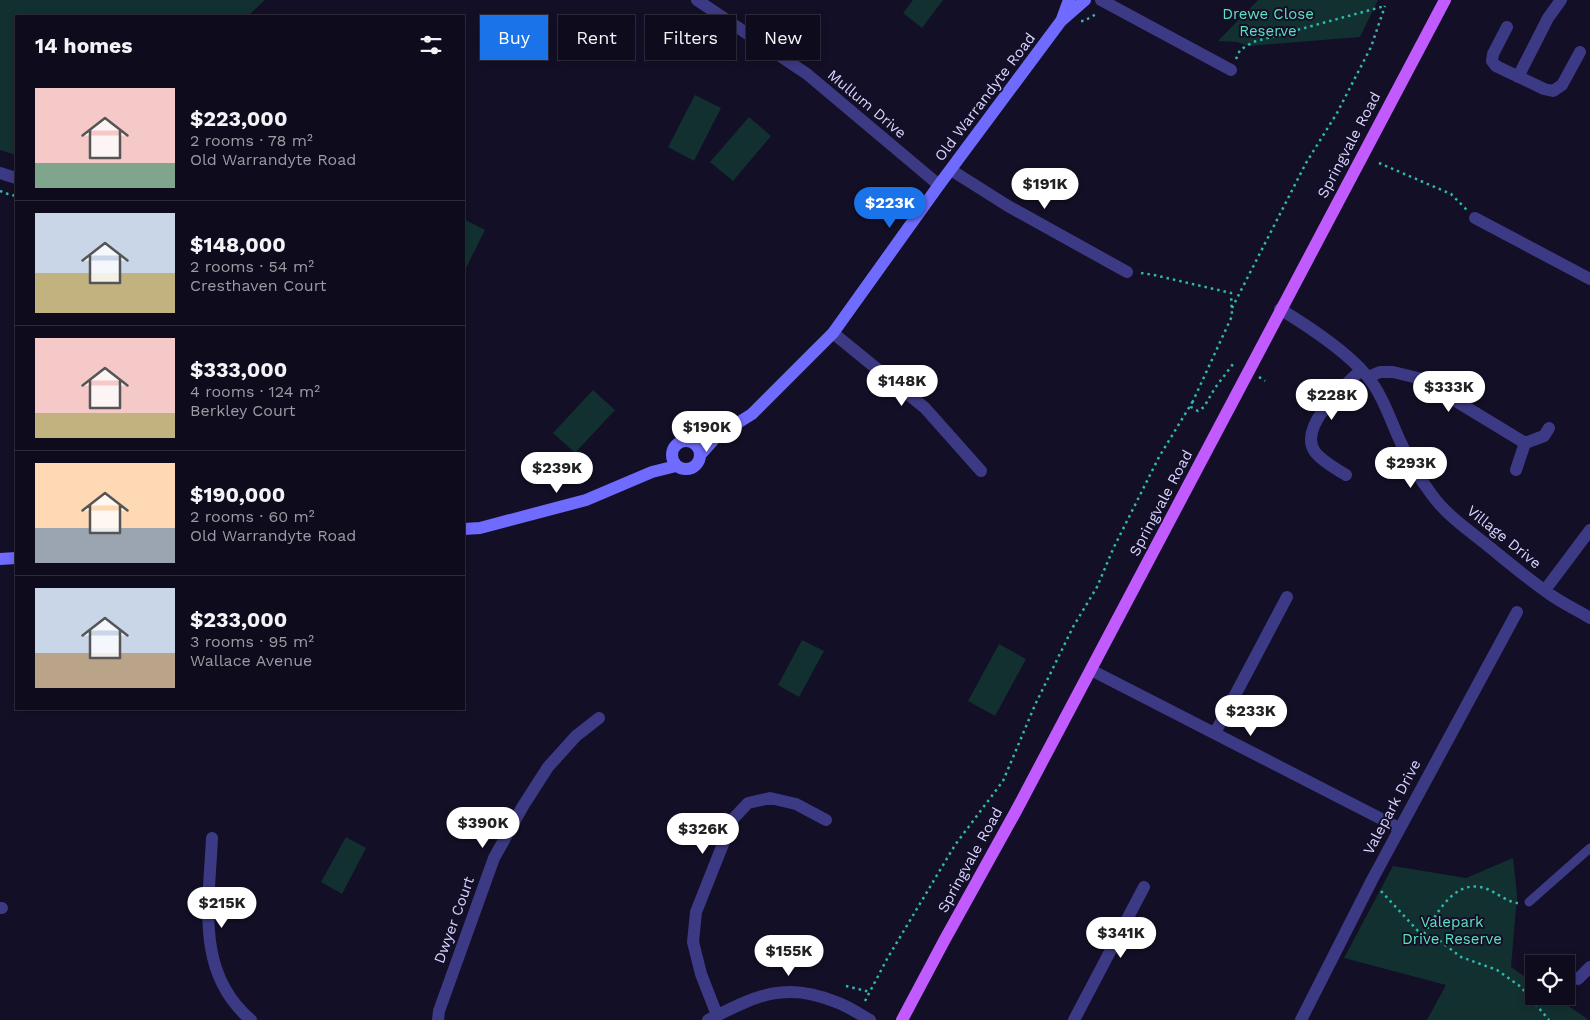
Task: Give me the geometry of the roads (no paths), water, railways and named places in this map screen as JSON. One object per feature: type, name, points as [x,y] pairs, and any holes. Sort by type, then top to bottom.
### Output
[{"type":"main road","name":"Old Warrandyte Road","points":[[1061,21],[1070,0]]},
{"type":"main road","name":"Old Warrandyte Road","points":[[465,529],[480,528],[586,500],[652,472],[676,466],[684,470],[693,468],[698,462],[700,455],[717,436],[752,414],[833,332],[1061,21],[1085,0]]},
{"type":"main road","name":"Springvale Road","points":[[902,1020],[1091,670],[1280,309],[1445,0]]},
{"type":"main road","name":"Old Warrandyte Road","points":[[652,472],[679,442],[692,442],[717,436]]},
{"type":"main road","points":[[692,442],[698,447],[700,455]]},
{"type":"main road","points":[[671,453],[676,466]]},
{"type":"main road","points":[[0,560],[15,558]]},
{"type":"street","name":"Mullum Drive","points":[[697,0],[806,74],[939,185]]},
{"type":"street","points":[[1518,77],[1548,18],[1561,0]]},
{"type":"street","points":[[1100,6],[1116,4],[1166,36],[1231,70]]},
{"type":"street","points":[[1507,27],[1493,54],[1492,61],[1496,66],[1518,77],[1553,91],[1562,85],[1580,52]]},
{"type":"street","points":[[951,170],[1008,206],[1127,272]]},
{"type":"street","points":[[0,173],[15,178]]},
{"type":"street","points":[[1475,218],[1590,279]]},
{"type":"street","name":"Village Drive","points":[[1280,309],[1327,341],[1364,373],[1383,403],[1402,446],[1433,497],[1474,535],[1545,590],[1590,618]]},
{"type":"street","points":[[833,332],[926,408],[981,471]]},
{"type":"street","points":[[1346,475],[1314,451],[1312,431],[1315,422],[1329,402],[1364,373],[1393,372],[1418,378],[1525,443]]},
{"type":"street","points":[[1525,443],[1544,436],[1549,428]]},
{"type":"street","points":[[1516,470],[1525,443]]},
{"type":"street","points":[[1545,590],[1590,530]]},
{"type":"street","points":[[1215,734],[1287,597]]},
{"type":"street","name":"Valepark Drive","points":[[1301,1020],[1399,828],[1516,612]]},
{"type":"street","points":[[1091,670],[1399,828]]},
{"type":"street","name":"Dwyer Court","points":[[438,1020],[439,1011],[494,858],[523,806],[548,767],[576,736],[599,718]]},
{"type":"street","points":[[826,820],[796,804],[770,798],[748,803],[733,819],[696,912],[693,942],[712,1018],[768,994],[789,990],[837,1002],[870,1020]]},
{"type":"street","points":[[212,838],[208,928],[216,972],[227,995],[251,1020]]},
{"type":"street","points":[[1074,1020],[1144,887]]},
{"type":"street","points":[[1578,979],[1590,967]]},
{"type":"lane","points":[[1529,902],[1590,848]]},
{"type":"park label","name":"Drewe Close Reserve","points":[[1268,22]]},
{"type":"park label","name":"Valepark Drive Reserve","points":[[1452,930]]}]
